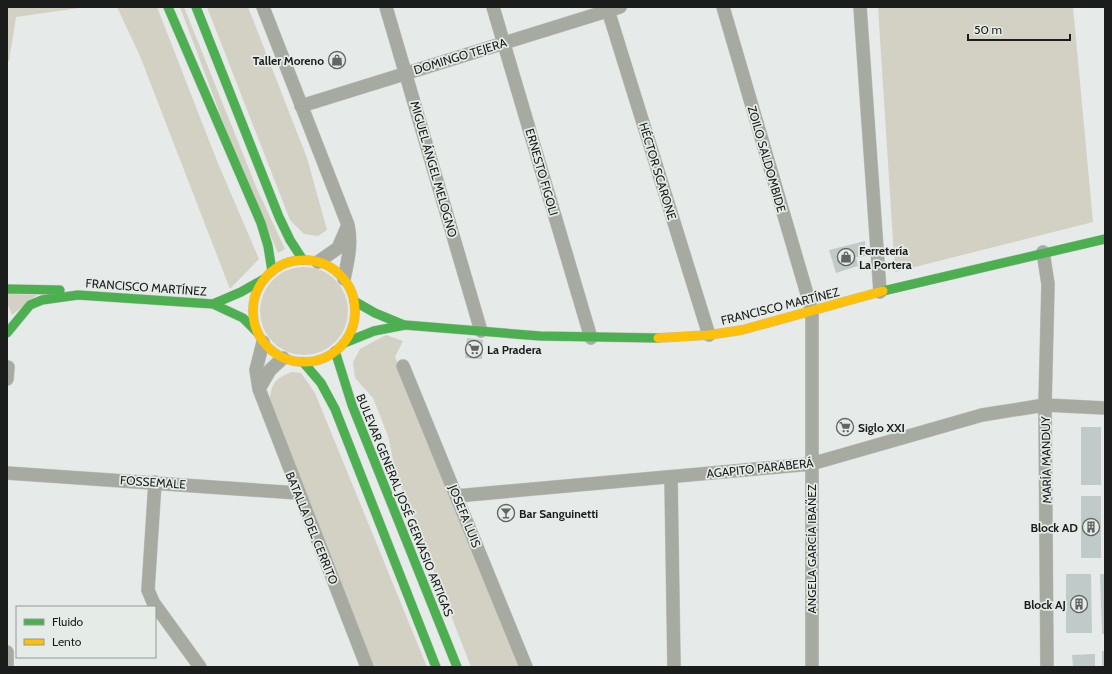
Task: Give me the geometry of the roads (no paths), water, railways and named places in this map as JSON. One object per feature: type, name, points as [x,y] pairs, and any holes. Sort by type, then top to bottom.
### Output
[{"type":"main road","points":[[168,7],[261,223],[268,246],[272,271]]},
{"type":"main road","points":[[196,7],[279,217],[290,240],[303,260]]},
{"type":"main road","name":"FRANCISCO MARTÍNEZ","points":[[344,343],[374,331],[405,325],[591,338],[652,338],[709,335],[742,330],[880,292],[1043,252],[1105,239]]},
{"type":"main road","points":[[303,260],[318,262],[332,269],[344,279],[350,289],[354,301],[354,323],[344,343],[335,351],[320,360],[303,362],[282,358],[272,351],[260,337],[254,321],[254,299],[264,279],[272,271],[282,266],[303,260]]},
{"type":"main road","name":"FRANCISCO MARTÍNEZ","points":[[213,304],[241,292],[264,279]]},
{"type":"main road","name":"FRANCISCO MARTÍNEZ","points":[[7,289],[25,288],[65,290],[78,295]]},
{"type":"main road","name":"FRANCISCO MARTÍNEZ","points":[[7,333],[30,305],[42,300],[78,295],[213,304],[242,318],[260,337]]},
{"type":"main road","name":"FRANCISCO MARTÍNEZ","points":[[354,301],[374,313],[405,325]]},
{"type":"main road","name":"BULEVAR GENERAL JOSÉ GERVASIO ARTIGAS","points":[[335,351],[352,405],[457,667]]},
{"type":"main road","points":[[303,362],[321,383],[335,409],[436,667]]},
{"type":"street","points":[[263,7],[348,225],[351,239],[350,253],[344,279]]},
{"type":"street","name":"MIGUEL ÁNGEL MELOGNO","points":[[386,7],[481,331]]},
{"type":"street","name":"ERNESTO FIGOLI","points":[[493,7],[591,338]]},
{"type":"street","name":"ZOILO SALDOMBIDE","points":[[723,7],[812,311]]},
{"type":"street","points":[[860,7],[880,292]]},
{"type":"street","name":"DOMINGO TEJERA","points":[[301,106],[612,8]]},
{"type":"street","name":"HÉCTOR SCARONE","points":[[612,8],[709,335]]},
{"type":"street","points":[[318,262],[338,248],[348,225]]},
{"type":"street","name":"MARÍA MANDUY","points":[[1043,252],[1048,284],[1045,405],[1048,667]]},
{"type":"street","name":"ANGELA GARCÍA IBAÑEZ","points":[[812,311],[812,667]]},
{"type":"street","name":"BATALLA DEL CERRITO","points":[[260,337],[256,370],[259,389],[298,493],[367,667]]},
{"type":"street","points":[[259,389],[270,370],[282,358]]},
{"type":"street","name":"JOSEFA LUIS","points":[[403,366],[526,667]]},
{"type":"street","points":[[7,379],[8,367]]},
{"type":"street","name":"AGAPITO PARABERÁ","points":[[456,496],[671,478],[811,464],[982,416],[1045,405],[1105,408]]},
{"type":"street","name":"FOSSEMALE","points":[[7,473],[298,493]]},
{"type":"street","points":[[671,478],[674,667]]},
{"type":"street","points":[[155,482],[148,590],[156,606]]},
{"type":"street","points":[[156,606],[200,667]]},
{"type":"street","points":[[7,652],[7,667]]},
{"type":"place","name":"Taller Moreno","points":[[337,60]]},
{"type":"place","name":"Ferretería La Portera","points":[[846,257]]},
{"type":"place","name":"La Pradera","points":[[474,349]]},
{"type":"place","name":"Siglo XXI","points":[[845,427]]},
{"type":"place","name":"Bar Sanguinetti","points":[[506,513]]},
{"type":"place","name":"Block AD","points":[[1091,527]]},
{"type":"place","name":"Block AJ","points":[[1079,604]]}]
